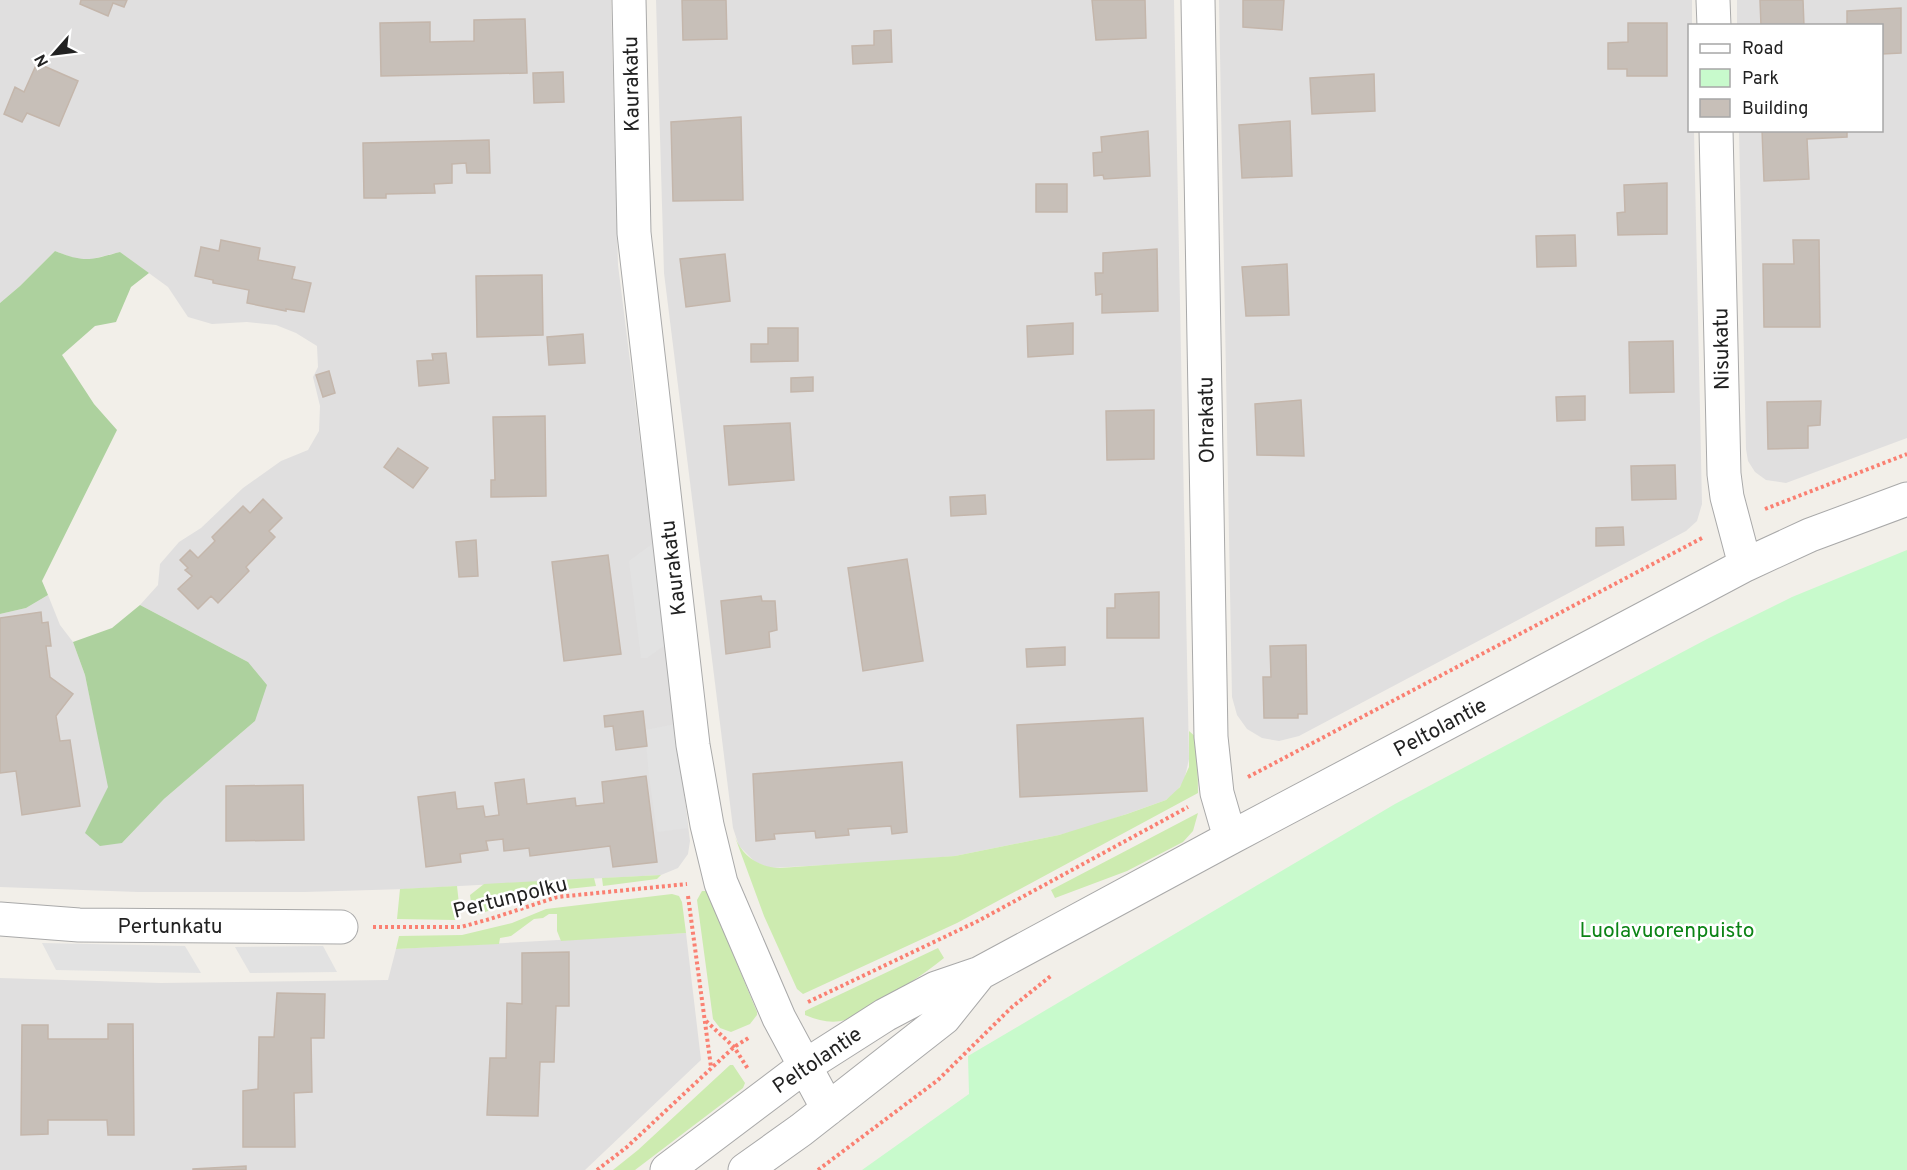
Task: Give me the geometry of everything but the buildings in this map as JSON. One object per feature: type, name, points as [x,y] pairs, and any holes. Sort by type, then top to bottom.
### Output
[{"type":"street","name":"Kaurakatu","points":[[629,0],[635,241],[693,745],[707,825],[721,883],[779,1018],[828,1109]]},
{"type":"street","name":"Ohrakatu","points":[[1198,0],[1211,737],[1217,793],[1230,838]]},
{"type":"street","points":[[1713,0],[1714,24]]},
{"type":"street","name":"Nisukatu","points":[[1716,132],[1724,474],[1727,497],[1745,565]]},
{"type":"street","name":"Peltolantie","points":[[667,1170],[805,1066],[885,1016],[936,988],[980,973],[1745,565],[1810,536],[1907,499]]},
{"type":"street","name":"Pertunkatu","points":[[0,919],[79,925],[341,927]]},
{"type":"street","name":"Peltolantie","points":[[745,1170],[828,1109],[944,1018],[980,973]]},
{"type":"path","points":[[597,1170],[627,1147],[734,1047],[814,998],[961,929],[1734,521],[1907,454]]},
{"type":"path","name":"Pertunpolku","points":[[341,927],[461,927],[490,920],[556,897],[686,884],[721,883]]},
{"type":"path","points":[[686,884],[711,1068]]},
{"type":"path","points":[[961,929],[966,939]]},
{"type":"path","points":[[818,1170],[938,1080],[1012,1007],[1058,970]]},
{"type":"path","points":[[705,1020],[734,1047],[753,1075]]},
{"type":"path","points":[[932,1075],[938,1080]]},
{"type":"shaded area","points":[[0,0],[611,0],[618,265],[690,841],[688,854],[678,868],[661,875],[305,892],[138,892],[0,887],[0,614],[26,608],[48,595],[60,625],[73,642],[85,675],[109,787],[95,814],[122,843],[164,799],[255,721],[248,662],[140,605],[158,585],[160,564],[179,542],[201,528],[243,488],[281,461],[308,450],[319,431],[320,406],[313,377],[318,367],[317,346],[296,333],[276,325],[247,322],[212,324],[188,317],[168,287],[120,252],[92,259],[76,259],[55,251],[0,303]]},
{"type":"shaded area","points":[[656,0],[1174,0],[1189,759],[1184,781],[1166,800],[1090,827],[955,856],[770,868],[755,862],[739,846],[733,828],[664,273]]},
{"type":"shaded area","points":[[1219,0],[1692,0],[1692,24],[1688,24],[1688,132],[1694,132],[1702,504],[1697,521],[1686,531],[1299,736],[1279,741],[1262,738],[1247,729],[1237,715],[1232,697]]},
{"type":"shaded area","points":[[1737,0],[1907,0],[1907,438],[1786,483],[1766,480],[1755,472],[1748,461],[1746,449],[1739,132],[1883,132],[1883,24],[1737,24]]},
{"type":"shaded area","points":[[652,544],[665,645],[647,658],[641,658],[629,561]]},
{"type":"shaded area","points":[[675,724],[688,828],[657,832],[645,730]]},
{"type":"shaded area","points":[[686,933],[701,1060],[585,1170],[0,1170],[0,978],[161,983],[388,980],[396,949]]},
{"type":"shaded area","points":[[42,943],[185,946],[201,973],[56,970]]},
{"type":"shaded area","points":[[323,946],[337,972],[250,973],[235,947]]},
{"type":"green space","points":[[55,251],[81,259],[120,252],[149,273],[131,287],[116,322],[95,326],[62,355],[94,404],[117,430],[42,581],[48,595],[26,608],[0,614],[0,303]]},
{"type":"green space","name":"Luolavuorenpuisto","points":[[1907,550],[1907,1170],[862,1170],[969,1094],[968,1056],[1395,804],[1709,638],[1792,597]]},
{"type":"green space","points":[[140,605],[248,662],[267,685],[255,721],[164,799],[122,843],[100,846],[85,833],[108,787],[85,675],[73,642],[112,628]]},
{"type":"green space","points":[[1189,731],[1197,738],[1198,793],[957,923],[803,994],[797,989],[764,916],[735,837],[742,850],[753,860],[765,866],[780,868],[955,856],[1059,835],[1166,800],[1180,787],[1189,767]]},
{"type":"green space","points":[[1198,813],[1193,831],[1183,842],[1127,871],[1055,898],[1051,890]]},
{"type":"green space","points":[[661,875],[657,879],[603,886],[602,878]]},
{"type":"green space","points":[[594,878],[596,886],[548,891],[473,916],[470,895],[484,884]]},
{"type":"green space","points":[[457,886],[460,913],[455,920],[397,919],[400,889]]},
{"type":"green space","points":[[702,891],[707,891],[757,1012],[750,1024],[731,1032],[720,1028],[713,1019],[697,900]]},
{"type":"green space","points":[[672,894],[679,896],[682,902],[686,933],[561,941],[557,931],[557,914],[549,914],[543,918],[534,919],[511,936],[500,938],[499,944],[396,949],[399,936],[462,935],[512,923],[546,909]]},
{"type":"green space","points":[[938,948],[944,958],[910,982],[852,1017],[840,1021],[829,1021],[805,1015],[805,1011]]},
{"type":"green space","points":[[730,1065],[733,1065],[745,1083],[743,1088],[635,1170],[613,1170],[638,1150]]}]
